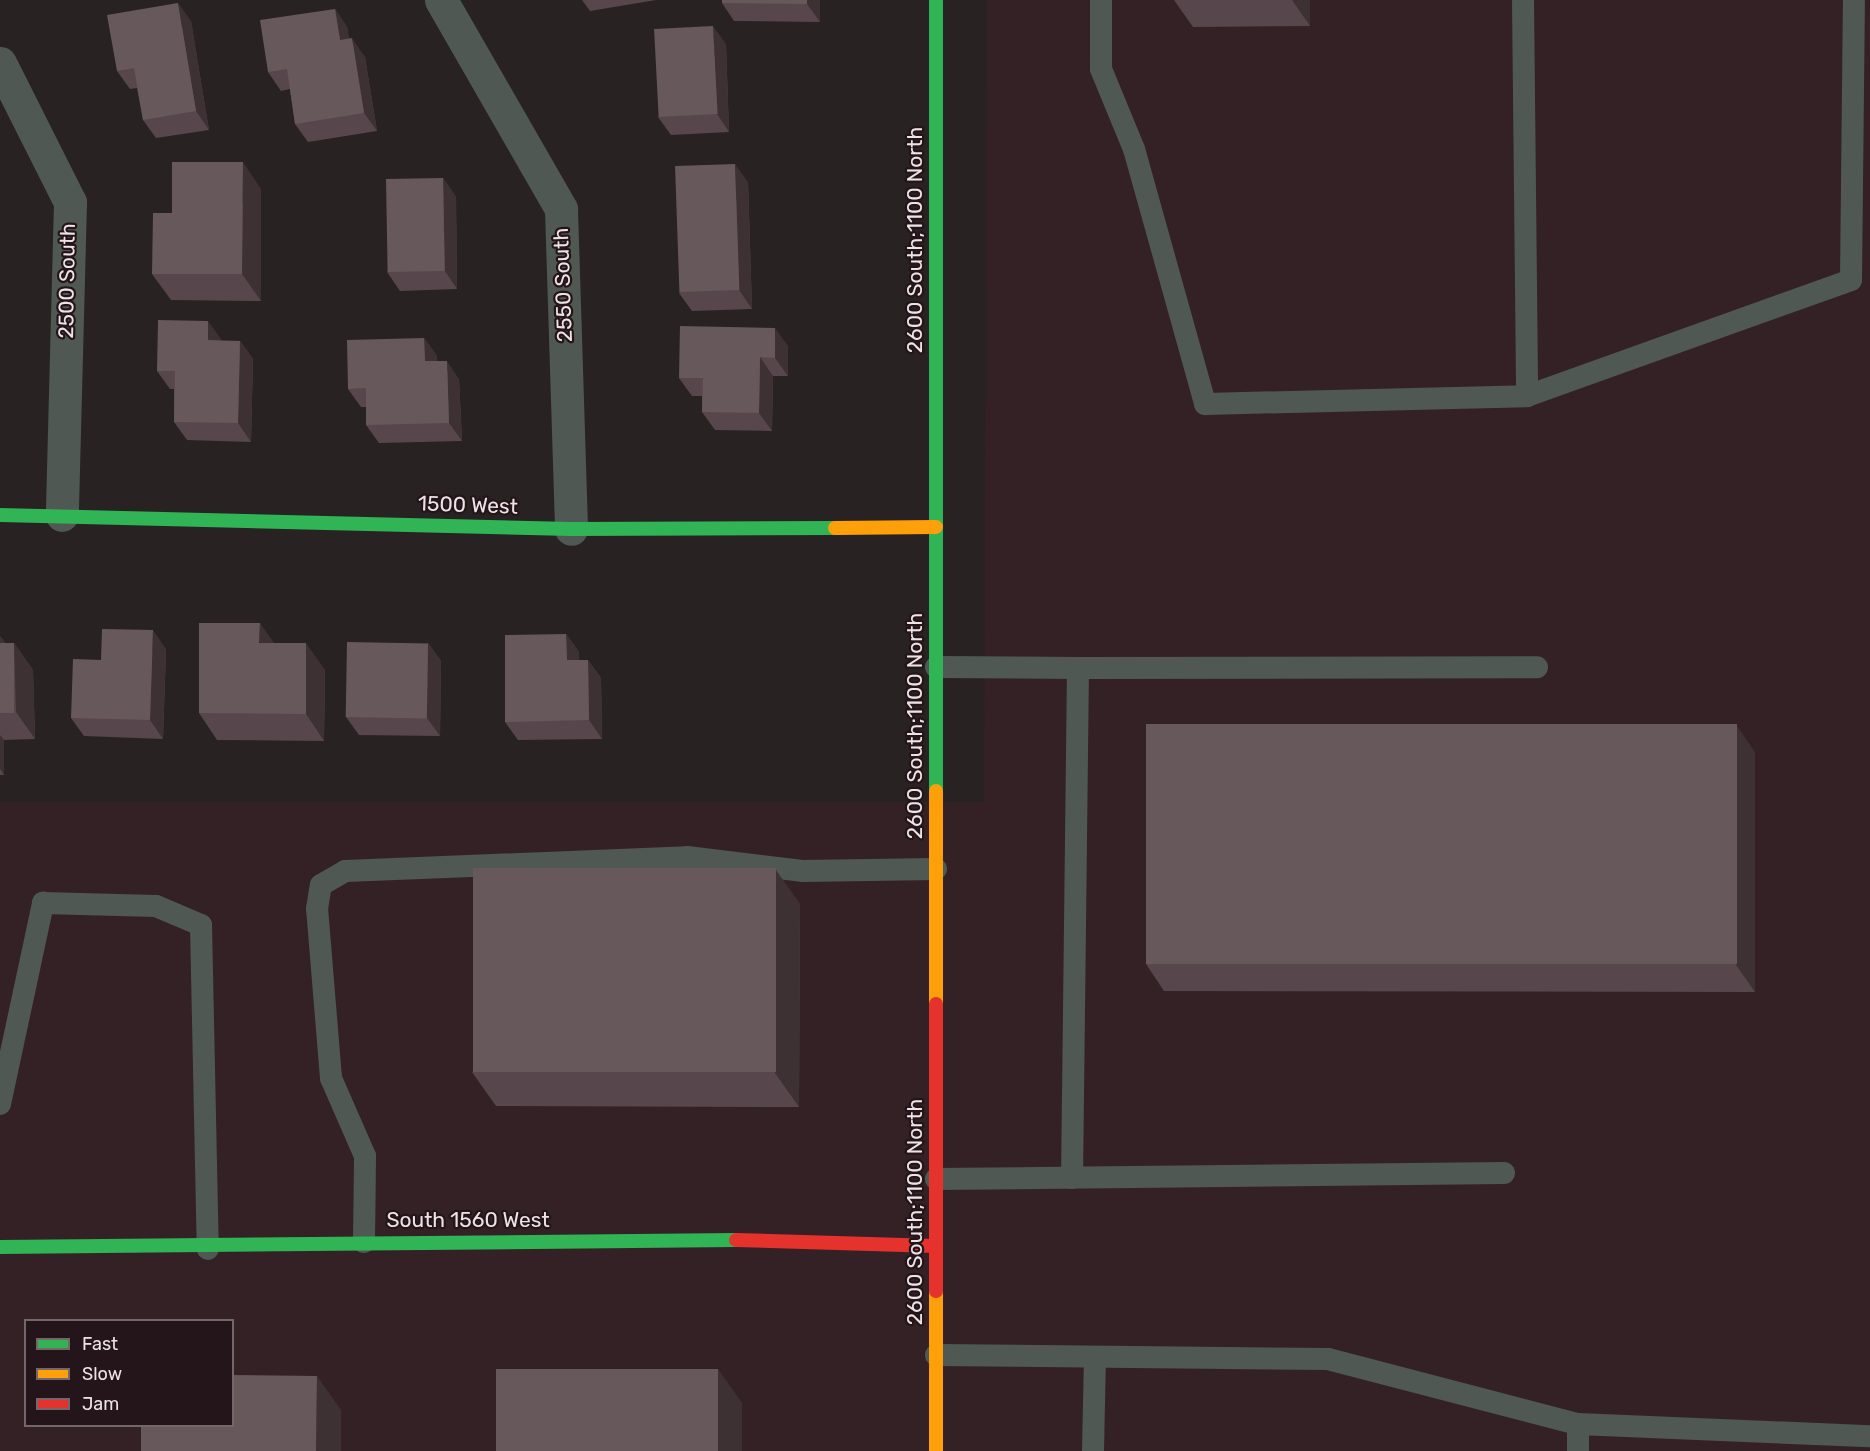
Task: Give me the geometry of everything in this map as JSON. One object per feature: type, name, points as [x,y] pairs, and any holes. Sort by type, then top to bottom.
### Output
[{"type":"street","name":"2550 South","points":[[441,0],[561,209],[571,530]]},
{"type":"street","name":"2600 South;1100 North","points":[[936,0],[936,1451]]},
{"type":"street","name":"2500 South","points":[[0,63],[70,202],[62,515]]},
{"type":"street","name":"1500 West","points":[[0,515],[571,530],[936,527]]},
{"type":"street","name":"South 1560 West","points":[[0,1247],[208,1249],[364,1242],[683,1239],[936,1246]]},
{"type":"lane","points":[[1101,0],[1101,69],[1134,149],[1205,404],[1527,396],[1851,280],[1854,0]]},
{"type":"lane","points":[[1523,0],[1527,396]]},
{"type":"lane","points":[[936,667],[1538,667]]},
{"type":"lane","points":[[1072,1178],[1078,668]]},
{"type":"lane","points":[[364,1242],[365,1156],[331,1078],[317,909],[321,885],[345,871],[687,857],[802,871],[936,869]]},
{"type":"lane","points":[[0,1104],[43,903],[156,906],[201,926],[208,1249]]},
{"type":"lane","points":[[936,1179],[1504,1173]]},
{"type":"lane","points":[[936,1355],[1328,1359],[1578,1424],[1870,1436]]},
{"type":"lane","points":[[1093,1451],[1095,1357]]},
{"type":"lane","points":[[1578,1424],[1578,1451]]},
{"type":"shaded area","points":[[987,0],[1870,0],[1870,1451],[0,1451],[0,802],[984,802]]},
{"type":"building","points":[[722,0],[807,0],[807,4],[722,3]]},
{"type":"building","points":[[178,3],[196,111],[143,120],[134,68],[117,71],[107,15]]},
{"type":"building","points":[[335,9],[340,40],[352,38],[364,113],[295,124],[287,69],[268,72],[260,20]]},
{"type":"building","points":[[713,26],[718,114],[659,117],[654,29]]},
{"type":"building","points":[[172,162],[243,162],[242,274],[152,274],[153,213],[172,213]]},
{"type":"building","points":[[735,164],[739,290],[679,292],[675,166]]},
{"type":"building","points":[[443,178],[445,271],[388,272],[386,179]]},
{"type":"building","points":[[158,320],[208,321],[208,340],[240,341],[238,423],[174,422],[175,371],[157,371]]},
{"type":"building","points":[[680,326],[775,328],[775,358],[760,357],[759,413],[702,412],[703,378],[679,378]]},
{"type":"building","points":[[424,338],[425,361],[447,361],[449,423],[366,425],[366,388],[348,389],[347,340]]},
{"type":"building","points":[[199,623],[260,623],[259,643],[306,643],[306,714],[199,713]]},
{"type":"building","points":[[102,629],[153,630],[150,720],[71,718],[73,659],[101,660]]},
{"type":"building","points":[[566,634],[567,660],[588,660],[589,720],[505,722],[505,635]]},
{"type":"building","points":[[347,642],[428,643],[427,718],[346,717]]},
{"type":"building","points":[[0,643],[14,643],[14,713],[0,713]]},
{"type":"building","points":[[1146,724],[1737,724],[1737,964],[1146,964]]},
{"type":"building","points":[[473,868],[776,868],[776,1072],[473,1072]]},
{"type":"building","points":[[496,1369],[718,1369],[718,1451],[496,1451]]},
{"type":"building","points":[[234,1375],[317,1376],[316,1451],[141,1451],[141,1427],[234,1427]]},
{"type":"traffic: fast","points":[[936,0],[936,791]]},
{"type":"traffic: fast","points":[[0,515],[571,529],[835,528]]},
{"type":"traffic: fast","points":[[0,1247],[736,1240]]},
{"type":"traffic: slow","points":[[835,528],[936,527]]},
{"type":"traffic: slow","points":[[936,791],[936,1004]]},
{"type":"traffic: slow","points":[[936,1291],[936,1451]]},
{"type":"traffic: jam","points":[[936,1004],[936,1291]]},
{"type":"traffic: jam","points":[[736,1240],[936,1246]]}]
